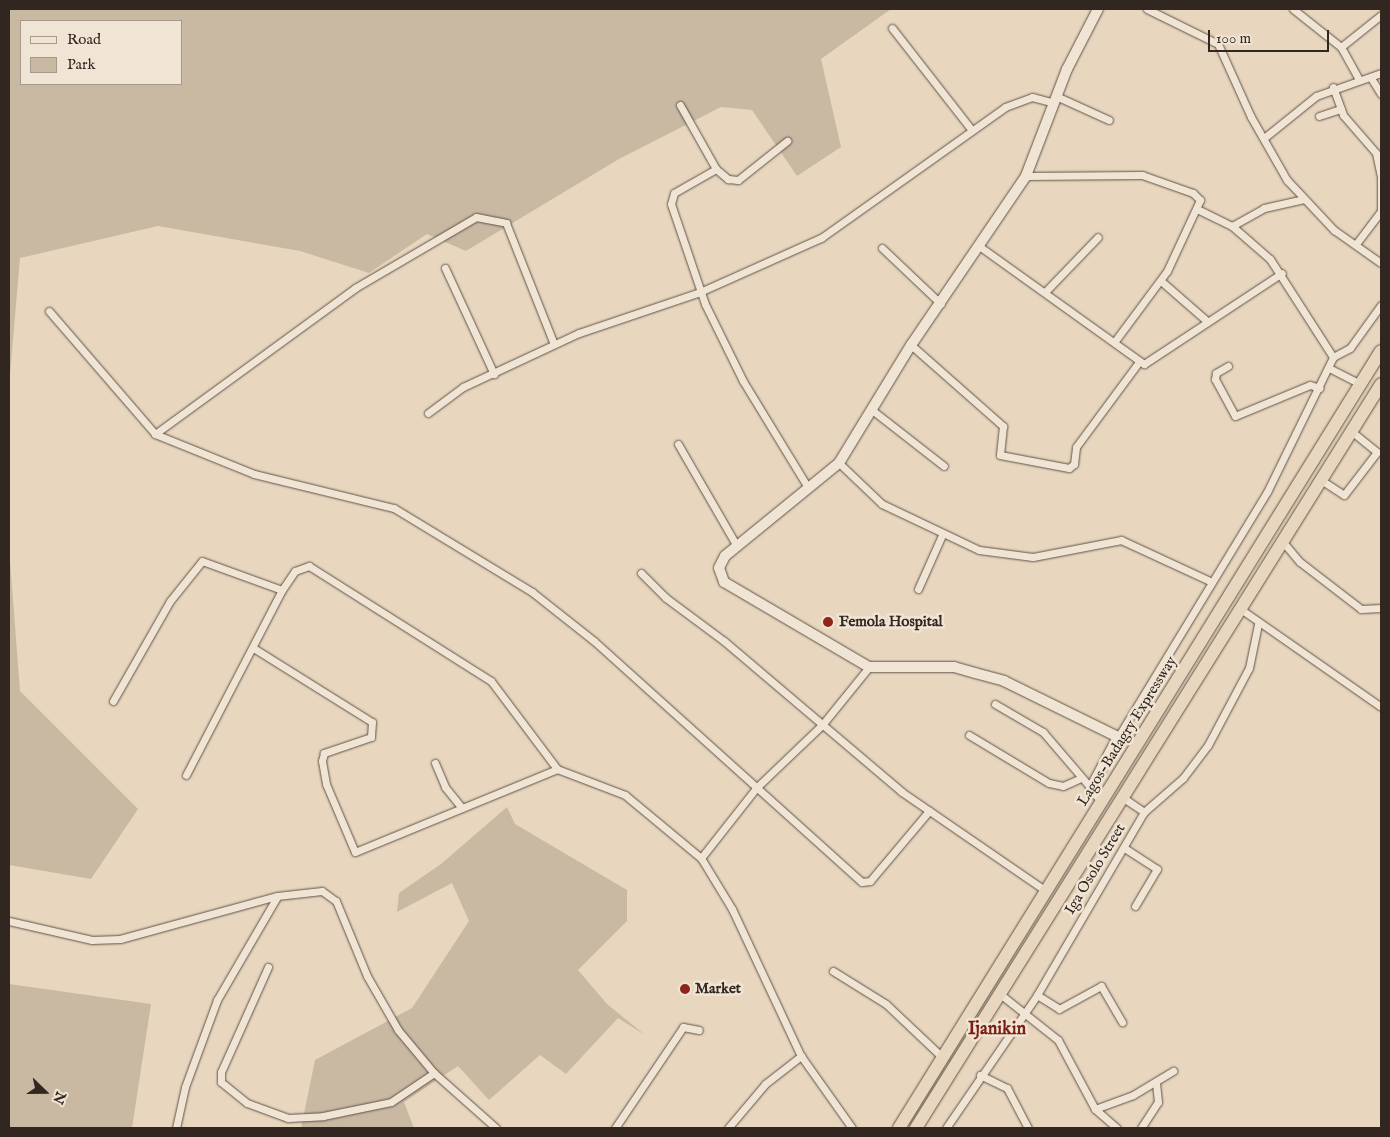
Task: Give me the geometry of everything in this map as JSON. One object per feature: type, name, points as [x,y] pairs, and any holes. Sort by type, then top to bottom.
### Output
[{"type":"highway","name":"Lagos-Badagry Expressway","points":[[899,1128],[1381,351]]},
{"type":"highway","name":"Lagos-Badagry Expressway","points":[[916,1128],[1122,797],[1242,610],[1381,384]]},
{"type":"street","points":[[1098,9],[1055,100],[1026,176],[941,304],[911,345],[840,463],[807,486],[737,546],[719,568],[724,582],[869,667],[954,667],[994,678],[1118,737]]},
{"type":"street","points":[[1147,9],[1218,44],[1264,138],[1304,199],[1334,230],[1381,263]]},
{"type":"street","points":[[1292,9],[1341,47],[1358,78]]},
{"type":"street","points":[[1341,47],[1381,15]]},
{"type":"street","points":[[892,28],[971,129]]},
{"type":"street","points":[[1264,138],[1333,87],[1358,78],[1371,78],[1381,73]]},
{"type":"street","points":[[1371,78],[1381,94]]},
{"type":"street","points":[[1333,87],[1340,109],[1376,153],[1381,178],[1381,210],[1356,244]]},
{"type":"street","points":[[428,412],[463,387],[554,344],[618,316],[700,292],[839,228],[971,129],[1020,100],[1032,97],[1055,100],[1109,120]]},
{"type":"street","points":[[680,105],[716,169],[738,180],[787,141]]},
{"type":"street","points":[[1319,116],[1340,109]]},
{"type":"street","points":[[716,169],[671,198],[700,292],[743,381],[807,486]]},
{"type":"street","points":[[1026,176],[1148,176],[1193,193],[1200,200],[1161,281],[1115,341]]},
{"type":"street","points":[[1232,226],[1264,208],[1304,199]]},
{"type":"street","points":[[1197,209],[1232,226],[1282,273],[1334,357]]},
{"type":"street","points":[[155,434],[355,288],[476,217],[506,223],[554,344]]},
{"type":"street","points":[[1045,292],[1098,237]]},
{"type":"street","points":[[979,246],[1115,341],[1139,362],[1144,364],[1282,273]]},
{"type":"street","points":[[882,248],[941,304]]},
{"type":"street","points":[[445,268],[494,374]]},
{"type":"street","points":[[1161,281],[1208,322]]},
{"type":"street","points":[[1091,788],[1118,737],[1267,492],[1334,357],[1350,348],[1380,308]]},
{"type":"street","points":[[49,311],[155,434],[254,474],[377,502],[432,530],[506,574],[568,618],[756,788],[865,883],[929,811]]},
{"type":"street","points":[[911,345],[1002,426],[1000,455],[1068,468],[1090,425],[1139,362]]},
{"type":"street","points":[[1228,366],[1216,373],[1215,379],[1235,416],[1310,385],[1320,388]]},
{"type":"street","points":[[1329,368],[1361,384]]},
{"type":"street","points":[[872,410],[944,466]]},
{"type":"street","points":[[1321,480],[1344,494],[1348,492],[1379,455],[1352,432]]},
{"type":"street","points":[[678,444],[737,546]]},
{"type":"street","points":[[840,463],[882,504],[942,535],[979,550],[1033,556],[1121,540],[1212,582]]},
{"type":"street","points":[[918,589],[942,535]]},
{"type":"street","points":[[1283,542],[1300,562],[1362,609],[1381,608]]},
{"type":"street","points":[[114,701],[170,601],[202,561],[282,590]]},
{"type":"street","points":[[186,775],[255,649],[282,590],[295,571],[308,566],[491,681],[557,769],[625,795],[701,858],[732,909],[801,1056],[852,1128]]},
{"type":"street","points":[[641,572],[666,598],[724,641],[822,725],[929,811],[1046,891]]},
{"type":"street","points":[[1242,610],[1258,624],[1381,707]]},
{"type":"street","name":"Iga Osolo Street","points":[[946,1128],[1023,1012],[1037,995],[1126,848],[1144,812],[1183,778],[1208,745],[1249,668],[1258,624]]},
{"type":"street","points":[[255,649],[372,722],[371,736],[324,753],[322,761],[354,851],[361,853],[433,816],[462,808],[557,769]]},
{"type":"street","points":[[701,858],[756,788],[822,725],[869,667]]},
{"type":"street","points":[[995,704],[1043,732],[1068,758],[1079,779],[1102,800]]},
{"type":"street","points":[[969,735],[1049,783],[1063,786],[1079,779]]},
{"type":"street","points":[[435,763],[445,787],[462,808]]},
{"type":"street","points":[[1122,797],[1144,812]]},
{"type":"street","points":[[1126,848],[1157,869],[1135,906]]},
{"type":"street","points":[[9,921],[92,940],[120,939],[277,896],[315,890],[336,901],[372,983],[398,1030],[434,1073],[496,1128]]},
{"type":"street","points":[[176,1128],[185,1087],[217,1000],[277,896]]},
{"type":"street","points":[[268,967],[220,1076],[225,1086],[247,1103],[288,1118],[323,1116],[391,1102],[434,1073]]},
{"type":"street","points":[[833,971],[886,1004],[942,1057]]},
{"type":"street","points":[[1037,995],[1058,1009],[1101,986],[1122,1022]]},
{"type":"street","points":[[1000,994],[1058,1040],[1095,1109],[1117,1128]]},
{"type":"street","points":[[615,1128],[683,1027],[699,1030]]},
{"type":"street","points":[[728,1128],[765,1084],[801,1056]]},
{"type":"street","points":[[1095,1109],[1156,1082],[1173,1071]]},
{"type":"street","points":[[980,1075],[1007,1088],[1028,1128]]},
{"type":"street","points":[[1141,1128],[1158,1102],[1156,1082]]},
{"type":"green space","points":[[9,9],[891,9],[821,59],[841,147],[797,176],[752,110],[721,107],[619,159],[466,251],[427,234],[369,273],[300,251],[158,226],[20,258],[9,387]]},
{"type":"green space","points":[[9,547],[20,691],[138,809],[91,879],[9,865]]},
{"type":"green space","points":[[507,807],[515,824],[627,890],[627,921],[578,970],[607,1004],[645,1035],[618,1018],[566,1074],[540,1055],[489,1100],[458,1066],[404,1102],[414,1128],[301,1128],[315,1060],[412,1008],[469,921],[452,883],[397,912],[399,893],[441,864]]},
{"type":"green space","points":[[9,984],[151,1004],[132,1128],[9,1128]]},
{"type":"place","name":"Femola Hospital","points":[[828,622]]},
{"type":"place","name":"Market","points":[[685,989]]},
{"type":"district","name":"Ijanikin","points":[[997,1030]]}]
